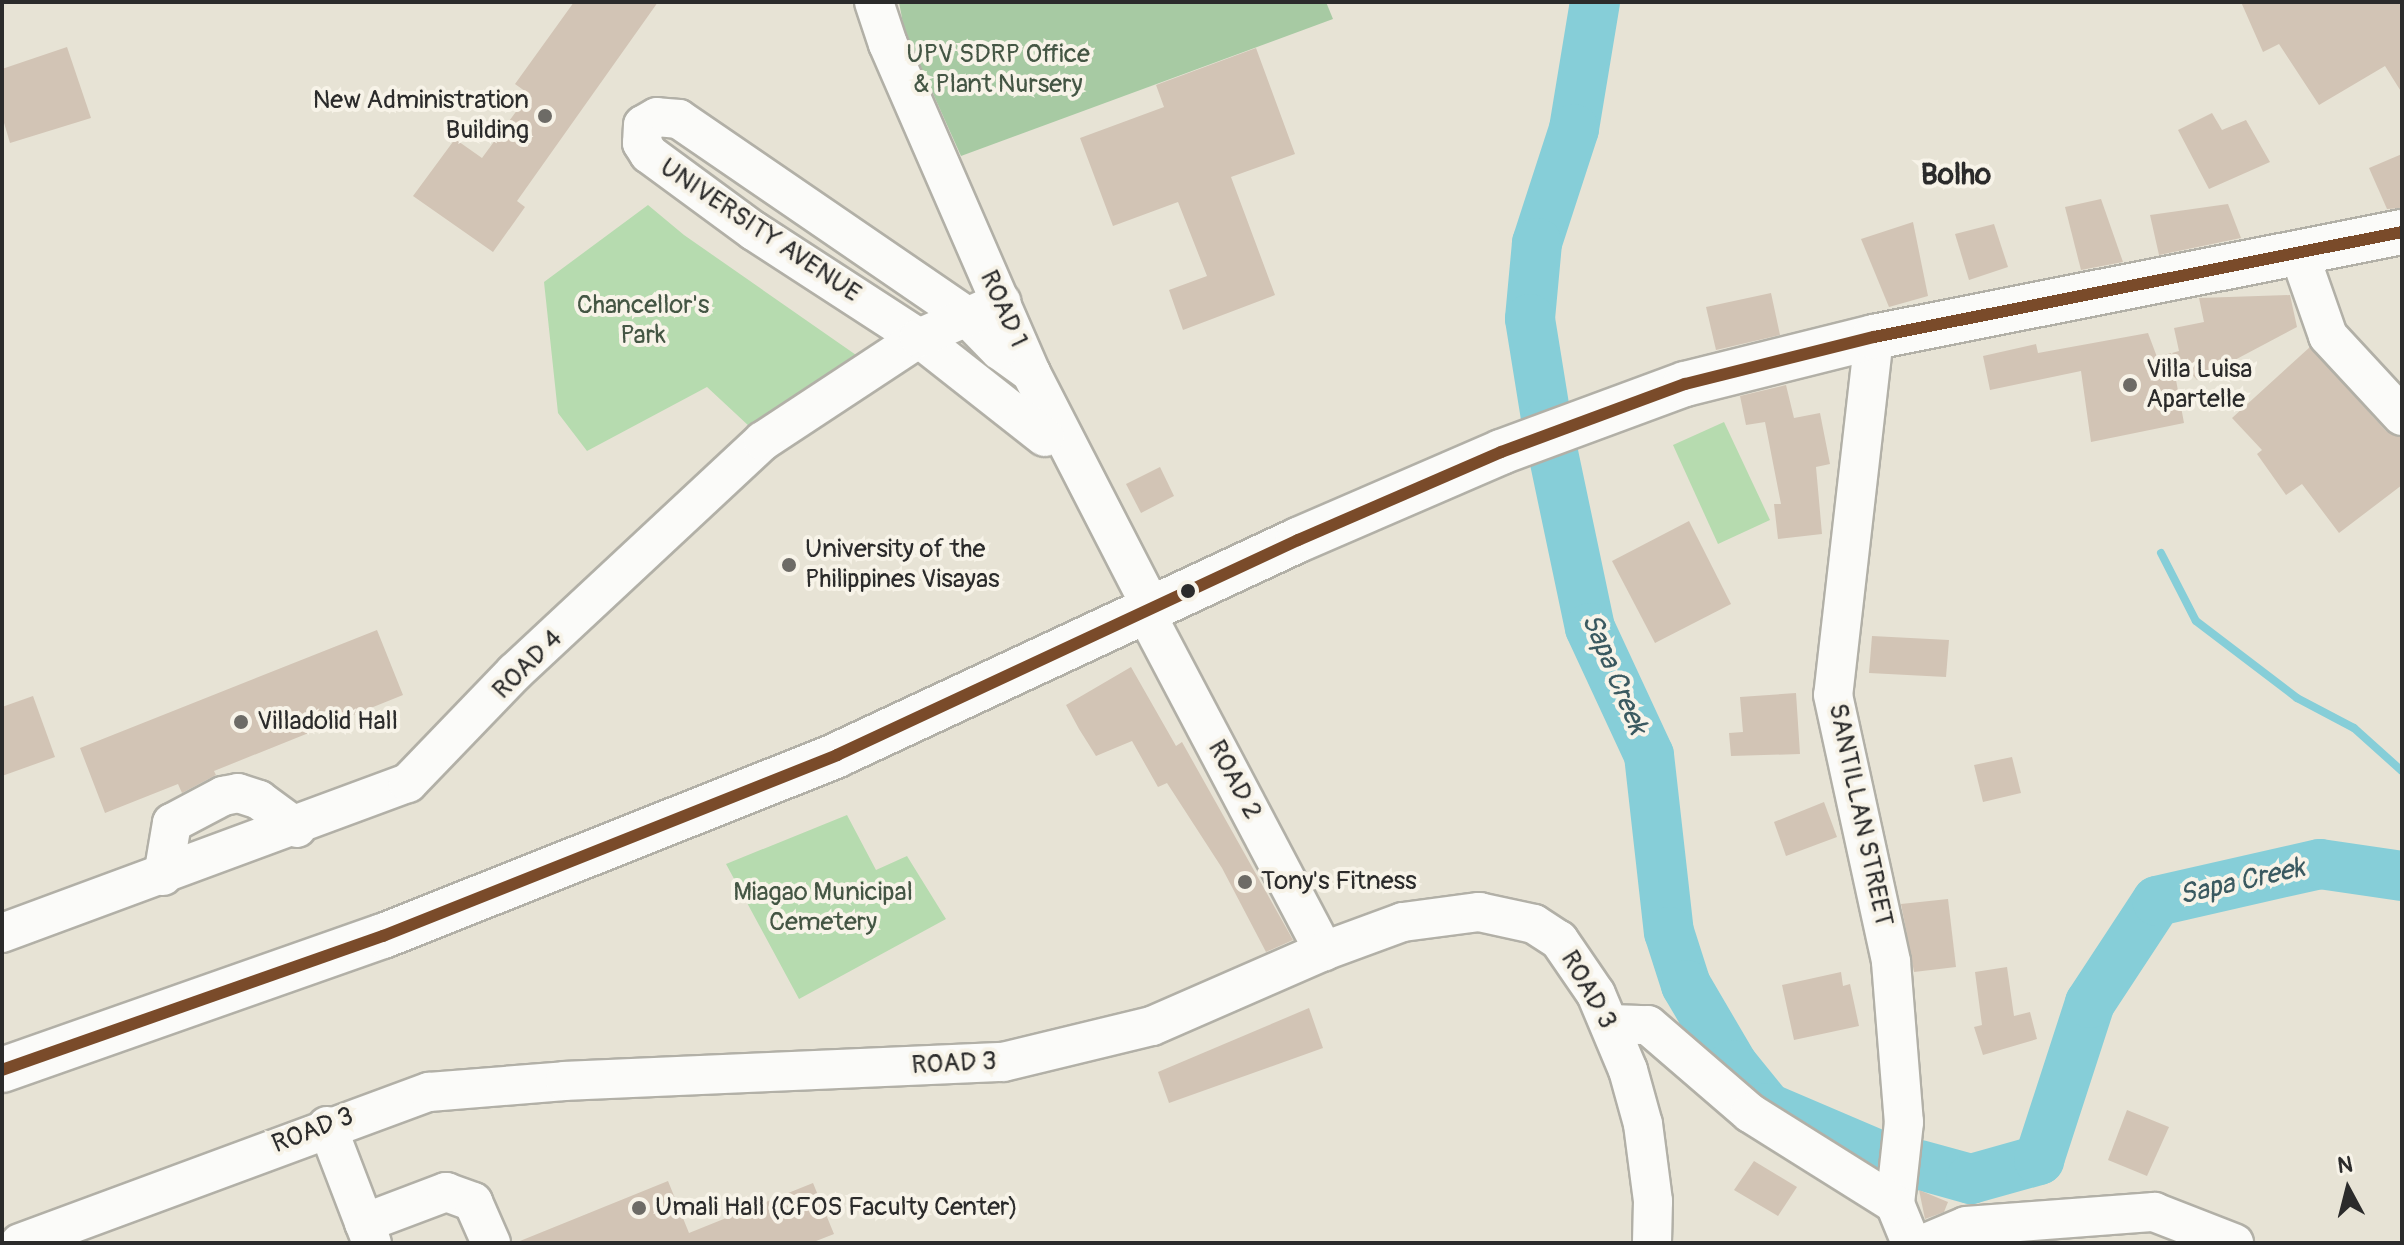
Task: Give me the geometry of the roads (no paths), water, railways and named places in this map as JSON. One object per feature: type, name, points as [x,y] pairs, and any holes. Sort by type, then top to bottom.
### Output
[{"type":"main road","points":[[2,1070],[383,936],[837,755],[1144,610],[1501,452],[1685,384],[1874,337],[2402,232]]},
{"type":"street","name":"ROAD 1","points":[[874,2],[983,308],[1017,363],[1144,610]]},
{"type":"street","name":"UNIVERSITY AVENUE","points":[[983,308],[679,119],[657,117],[643,125],[642,143],[649,154],[754,231],[919,338],[1045,437]]},
{"type":"street","points":[[2299,253],[2328,336],[2402,416]]},
{"type":"street","name":"ROAD 4","points":[[2,933],[297,828],[408,783],[515,672],[721,476],[763,441],[919,338],[983,308]]},
{"type":"street","name":"SANTILLAN STREET","points":[[1874,337],[1833,695],[1891,962],[1904,1122],[1895,1204],[1911,1243]]},
{"type":"street","name":"ROAD 1","points":[[1017,363],[1045,437],[1144,610]]},
{"type":"street","name":"ROAD 2","points":[[1144,610],[1324,951]]},
{"type":"street","points":[[163,876],[172,823],[223,796],[238,793],[259,800],[297,828]]},
{"type":"street","name":"ROAD 3","points":[[20,1243],[327,1126],[429,1092],[565,1081],[1003,1062],[1060,1053],[1186,1014],[1324,951],[1403,922],[1451,913],[1507,915],[1559,940],[1579,964],[1610,1024],[1643,1124],[1653,1201],[1652,1243]]},
{"type":"street","points":[[1610,1024],[1648,1025],[1750,1113],[1895,1204]]},
{"type":"street","points":[[327,1126],[368,1233],[446,1192],[473,1202],[491,1243]]},
{"type":"street","points":[[1926,1243],[1966,1226],[2154,1212],[2234,1243]]},
{"type":"waterway","name":"Sapa Creek","points":[[1595,2],[1574,129],[1537,243],[1530,319],[1547,424],[1590,628],[1649,755],[1669,932],[1686,985],[1733,1065],[1768,1108],[1883,1157]]},
{"type":"waterway","points":[[2161,553],[2196,621],[2297,698],[2354,728],[2402,771]]},
{"type":"waterway","name":"Sapa Creek","points":[[1920,1165],[1971,1179],[2039,1160],[2090,1003],[2157,901],[2320,864],[2402,876]]},
{"type":"place","name":"New Administration Building","points":[[545,116]]},
{"type":"place","name":"Villa Luisa Apartelle","points":[[2130,385]]},
{"type":"place","name":"University of the Philippines Visayas","points":[[789,565]]},
{"type":"place","name":"Villadolid Hall","points":[[241,722]]},
{"type":"place","name":"Tony's Fitness","points":[[1245,882]]},
{"type":"place","name":"Umali Hall (CFOS Faculty Center)","points":[[639,1208]]},
{"type":"district","name":"Bolho","points":[[1956,175]]},
{"type":"park label","name":"UPV SDRP Office & Plant Nursery","points":[[998,70]]},
{"type":"park label","name":"Chancellor's Park","points":[[643,321]]},
{"type":"park label","name":"Miagao Municipal Cemetery","points":[[823,908]]}]
